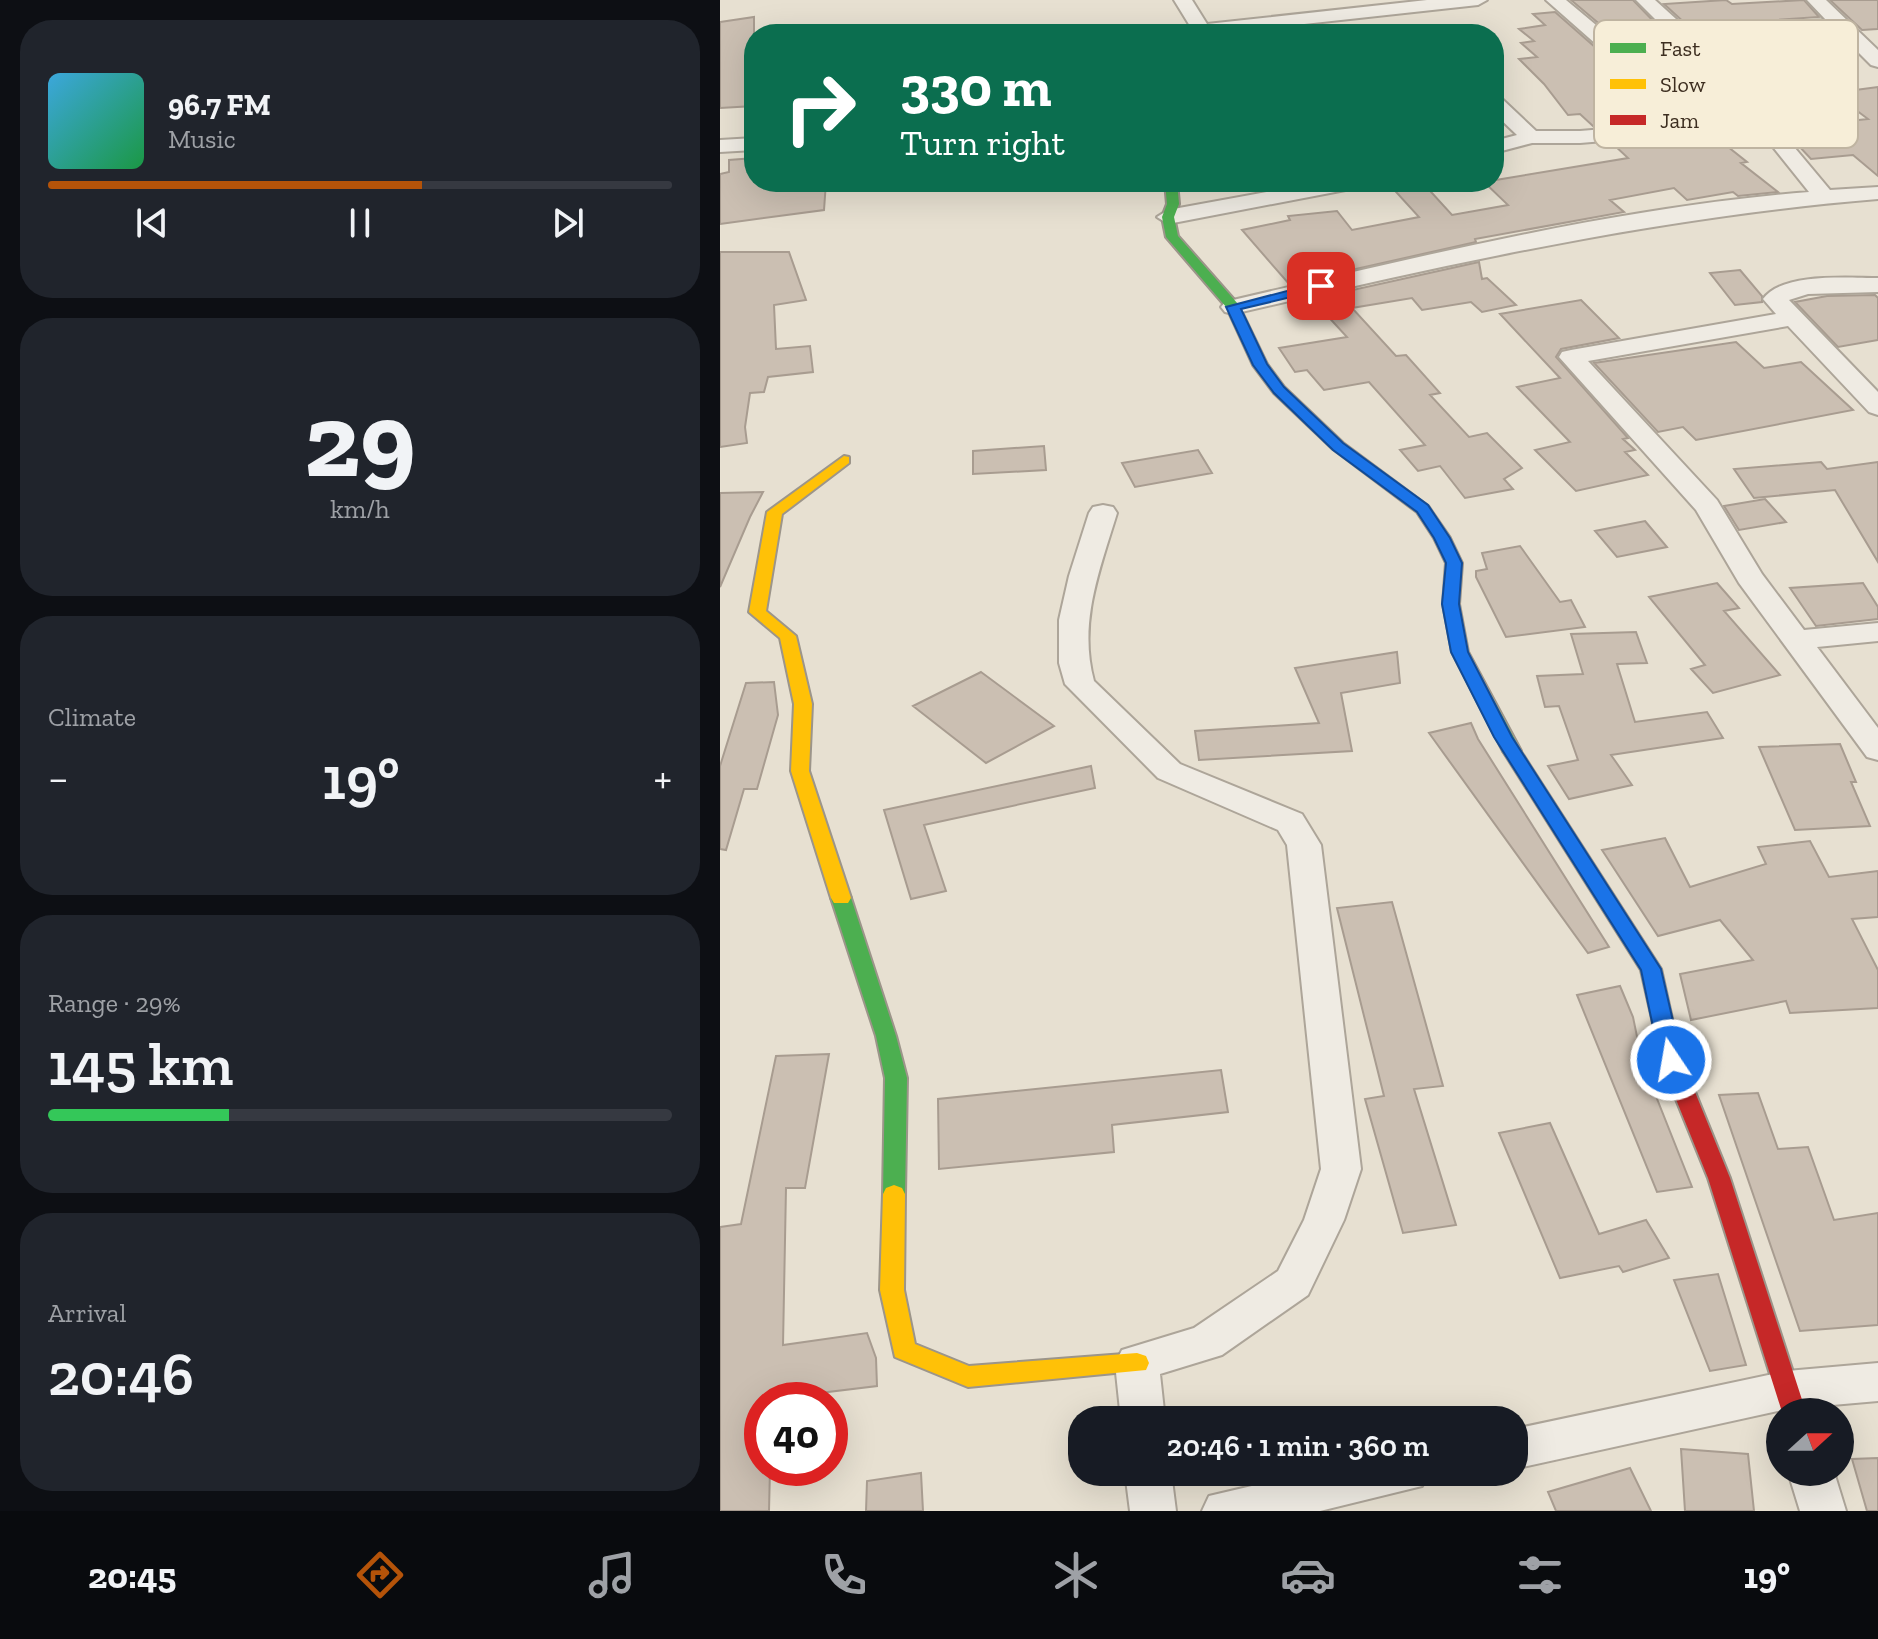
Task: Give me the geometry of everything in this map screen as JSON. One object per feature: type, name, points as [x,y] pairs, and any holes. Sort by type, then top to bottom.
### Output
[{"type":"street","points":[[1183,0],[1198,24]]},
{"type":"street","points":[[1265,24],[1478,0]]},
{"type":"street","points":[[1555,0],[1594,33]]},
{"type":"street","points":[[1645,0],[1666,20]]},
{"type":"street","points":[[1816,0],[1838,20]]},
{"type":"street","points":[[1404,8],[1414,24]]},
{"type":"street","points":[[1858,40],[1878,61]]},
{"type":"street","points":[[1504,111],[1531,137]]},
{"type":"street","points":[[1504,144],[1531,137],[1594,136]]},
{"type":"street","points":[[720,146],[744,145]]},
{"type":"street","points":[[1784,148],[1823,196]]},
{"type":"street","points":[[1172,192],[1173,204],[1168,217],[1172,237],[1233,307],[1260,365],[1279,390],[1338,446],[1423,509],[1442,538],[1454,563],[1451,604],[1460,652],[1503,737],[1651,969],[1671,1060],[1719,1178],[1789,1398]]},
{"type":"street","points":[[1168,217],[1302,192]]},
{"type":"street","points":[[1233,307],[1408,266],[1659,215],[1823,196],[1878,193]]},
{"type":"street","points":[[1878,285],[1785,291],[1775,299],[1878,407]]},
{"type":"street","points":[[1793,318],[1571,357],[1707,506],[1749,577],[1878,750]]},
{"type":"street","points":[[844,460],[775,512],[757,612],[788,636],[803,704],[800,771],[886,1036],[896,1078],[892,1290],[904,1350],[968,1377],[1137,1363],[1207,1342],[1293,1283],[1324,1220],[1341,1169],[1304,845],[1290,822],[1169,771],[1080,684],[1074,668],[1071,631],[1103,513]]},
{"type":"street","points":[[1795,640],[1878,632]]},
{"type":"street","points":[[1137,1363],[1142,1406]]},
{"type":"street","points":[[1804,1398],[1878,1382]]},
{"type":"street","points":[[1528,1447],[1766,1405]]},
{"type":"street","points":[[1150,1486],[1153,1511]]},
{"type":"street","points":[[1225,1511],[1341,1486]]},
{"type":"street","points":[[1815,1486],[1823,1511]]},
{"type":"building","points":[[1571,0],[1633,0],[1652,20],[1595,20]]},
{"type":"building","points":[[1804,0],[1819,17],[1681,20],[1664,4]]},
{"type":"building","points":[[1830,0],[1878,0],[1878,29],[1862,30],[1858,20],[1851,20]]},
{"type":"building","points":[[1555,12],[1594,46],[1594,127],[1580,114],[1568,115],[1519,59],[1537,57],[1521,43],[1534,41],[1519,29],[1545,25],[1533,14]]},
{"type":"building","points":[[754,17],[754,24],[744,24],[744,107],[720,108],[720,22]]},
{"type":"building","points":[[1878,87],[1878,176],[1853,155],[1811,159],[1801,148],[1858,148],[1858,120],[1868,119],[1858,112],[1858,90]]},
{"type":"building","points":[[1617,148],[1729,148],[1747,162],[1741,163],[1778,192],[1738,196],[1733,192],[1687,200],[1674,188],[1610,200],[1624,212],[1475,239],[1476,242],[1289,284],[1242,230],[1290,220],[1288,216],[1337,211],[1352,230],[1419,217],[1396,192],[1431,192],[1452,215],[1508,205],[1494,192],[1504,192],[1504,179],[1628,158]]},
{"type":"building","points":[[744,159],[744,192],[825,192],[824,210],[720,224],[720,174],[729,172],[729,160]]},
{"type":"building","points":[[720,252],[789,252],[806,300],[774,305],[776,349],[810,346],[813,372],[768,377],[764,392],[750,393],[745,427],[747,443],[720,447]]},
{"type":"building","points":[[1479,262],[1482,279],[1487,278],[1516,305],[1482,312],[1471,302],[1422,310],[1412,298],[1352,308],[1396,356],[1406,355],[1440,393],[1430,395],[1469,437],[1487,433],[1522,468],[1504,479],[1513,489],[1465,498],[1440,466],[1418,471],[1400,450],[1425,445],[1369,382],[1324,390],[1307,370],[1295,372],[1279,348],[1347,337],[1312,299]]},
{"type":"building","points":[[1740,270],[1762,296],[1762,302],[1735,305],[1710,273]]},
{"type":"building","points":[[1875,295],[1878,298],[1878,340],[1838,347],[1795,302],[1827,296]]},
{"type":"building","points":[[1581,300],[1619,338],[1561,349],[1556,357],[1628,438],[1623,439],[1635,450],[1625,452],[1648,475],[1576,491],[1535,450],[1570,442],[1517,387],[1560,378],[1500,314]]},
{"type":"building","points":[[1736,342],[1764,368],[1801,362],[1853,410],[1696,440],[1683,427],[1658,432],[1594,363]]},
{"type":"building","points":[[1044,446],[1046,470],[973,474],[973,451]]},
{"type":"building","points":[[1198,450],[1212,473],[1135,487],[1122,463]]},
{"type":"building","points":[[1821,462],[1827,469],[1878,462],[1878,562],[1835,490],[1754,498],[1734,469]]},
{"type":"building","points":[[763,492],[750,517],[720,587],[720,493]]},
{"type":"building","points":[[1765,499],[1786,522],[1739,530],[1724,506]]},
{"type":"building","points":[[1645,521],[1667,547],[1617,557],[1595,531]]},
{"type":"building","points":[[1520,546],[1560,602],[1571,600],[1585,627],[1506,637],[1476,577],[1476,571],[1487,569],[1482,553]]},
{"type":"building","points":[[1717,583],[1739,608],[1724,611],[1780,675],[1713,693],[1691,669],[1705,665],[1649,597]]},
{"type":"building","points":[[1863,583],[1878,607],[1878,619],[1816,626],[1790,588]]},
{"type":"building","points":[[1636,632],[1647,663],[1617,664],[1635,722],[1707,712],[1723,738],[1611,755],[1632,785],[1569,799],[1548,766],[1578,760],[1559,706],[1545,707],[1537,676],[1583,674],[1571,634]]},
{"type":"building","points":[[1397,652],[1400,683],[1341,693],[1352,751],[1199,760],[1195,731],[1319,723],[1295,668]]},
{"type":"building","points":[[981,672],[1054,726],[986,763],[913,706]]},
{"type":"building","points":[[774,682],[778,715],[757,789],[744,789],[726,850],[720,849],[720,766],[746,683]]},
{"type":"building","points":[[1471,723],[1478,739],[1609,947],[1588,953],[1429,733]]},
{"type":"building","points":[[1840,744],[1856,782],[1851,782],[1870,826],[1795,830],[1759,747]]},
{"type":"building","points":[[1091,766],[1095,788],[924,825],[946,891],[911,899],[884,810]]},
{"type":"building","points":[[1665,838],[1690,887],[1766,864],[1758,847],[1810,841],[1829,877],[1878,871],[1878,917],[1852,919],[1878,970],[1878,1008],[1790,1013],[1786,1001],[1691,1020],[1680,974],[1753,960],[1720,920],[1658,936],[1602,850]]},
{"type":"building","points":[[1392,902],[1443,1086],[1414,1089],[1456,1225],[1403,1233],[1365,1099],[1384,1096],[1337,908]]},
{"type":"building","points":[[1620,986],[1633,1017],[1642,1061],[1692,1187],[1657,1192],[1577,995]]},
{"type":"building","points":[[829,1054],[805,1188],[786,1188],[783,1345],[867,1333],[876,1358],[877,1386],[848,1390],[848,1382],[744,1382],[744,1486],[770,1486],[769,1511],[720,1511],[720,1227],[741,1224],[776,1056]]},
{"type":"building","points":[[1221,1070],[1228,1112],[1112,1125],[1114,1152],[939,1169],[938,1099]]},
{"type":"building","points":[[1758,1093],[1778,1149],[1808,1147],[1834,1220],[1878,1213],[1878,1325],[1800,1331],[1719,1095]]},
{"type":"building","points":[[1550,1123],[1599,1234],[1646,1220],[1669,1258],[1623,1272],[1619,1266],[1560,1278],[1499,1133]]},
{"type":"building","points":[[1718,1274],[1746,1365],[1710,1371],[1674,1280]]},
{"type":"building","points":[[1681,1449],[1748,1454],[1754,1511],[1685,1511]]},
{"type":"building","points":[[1878,1458],[1878,1511],[1867,1511],[1854,1459]]},
{"type":"building","points":[[1630,1468],[1651,1511],[1556,1511],[1548,1492]]},
{"type":"building","points":[[921,1473],[923,1511],[866,1511],[867,1481]]},
{"type":"traffic: fast","points":[[1172,192],[1173,204],[1168,217],[1172,237],[1233,307],[1260,365],[1279,390],[1338,446],[1423,509],[1442,538],[1454,563],[1451,604],[1460,652],[1512,751]]},
{"type":"traffic: fast","points":[[841,898],[886,1036],[896,1078],[894,1194]]},
{"type":"traffic: slow","points":[[841,898],[800,771],[803,704],[788,636],[757,612],[775,512],[844,460]]},
{"type":"traffic: slow","points":[[1512,751],[1651,969],[1667,1041]]},
{"type":"traffic: slow","points":[[894,1194],[892,1290],[904,1350],[968,1377],[1137,1363]]},
{"type":"traffic: jam","points":[[1667,1041],[1671,1060],[1719,1178],[1790,1398]]},
{"type":"route","points":[[1321,286],[1233,307],[1260,365],[1279,390],[1338,446],[1423,509],[1442,538],[1454,563],[1451,604],[1460,652],[1503,737],[1651,969],[1671,1060]]}]
